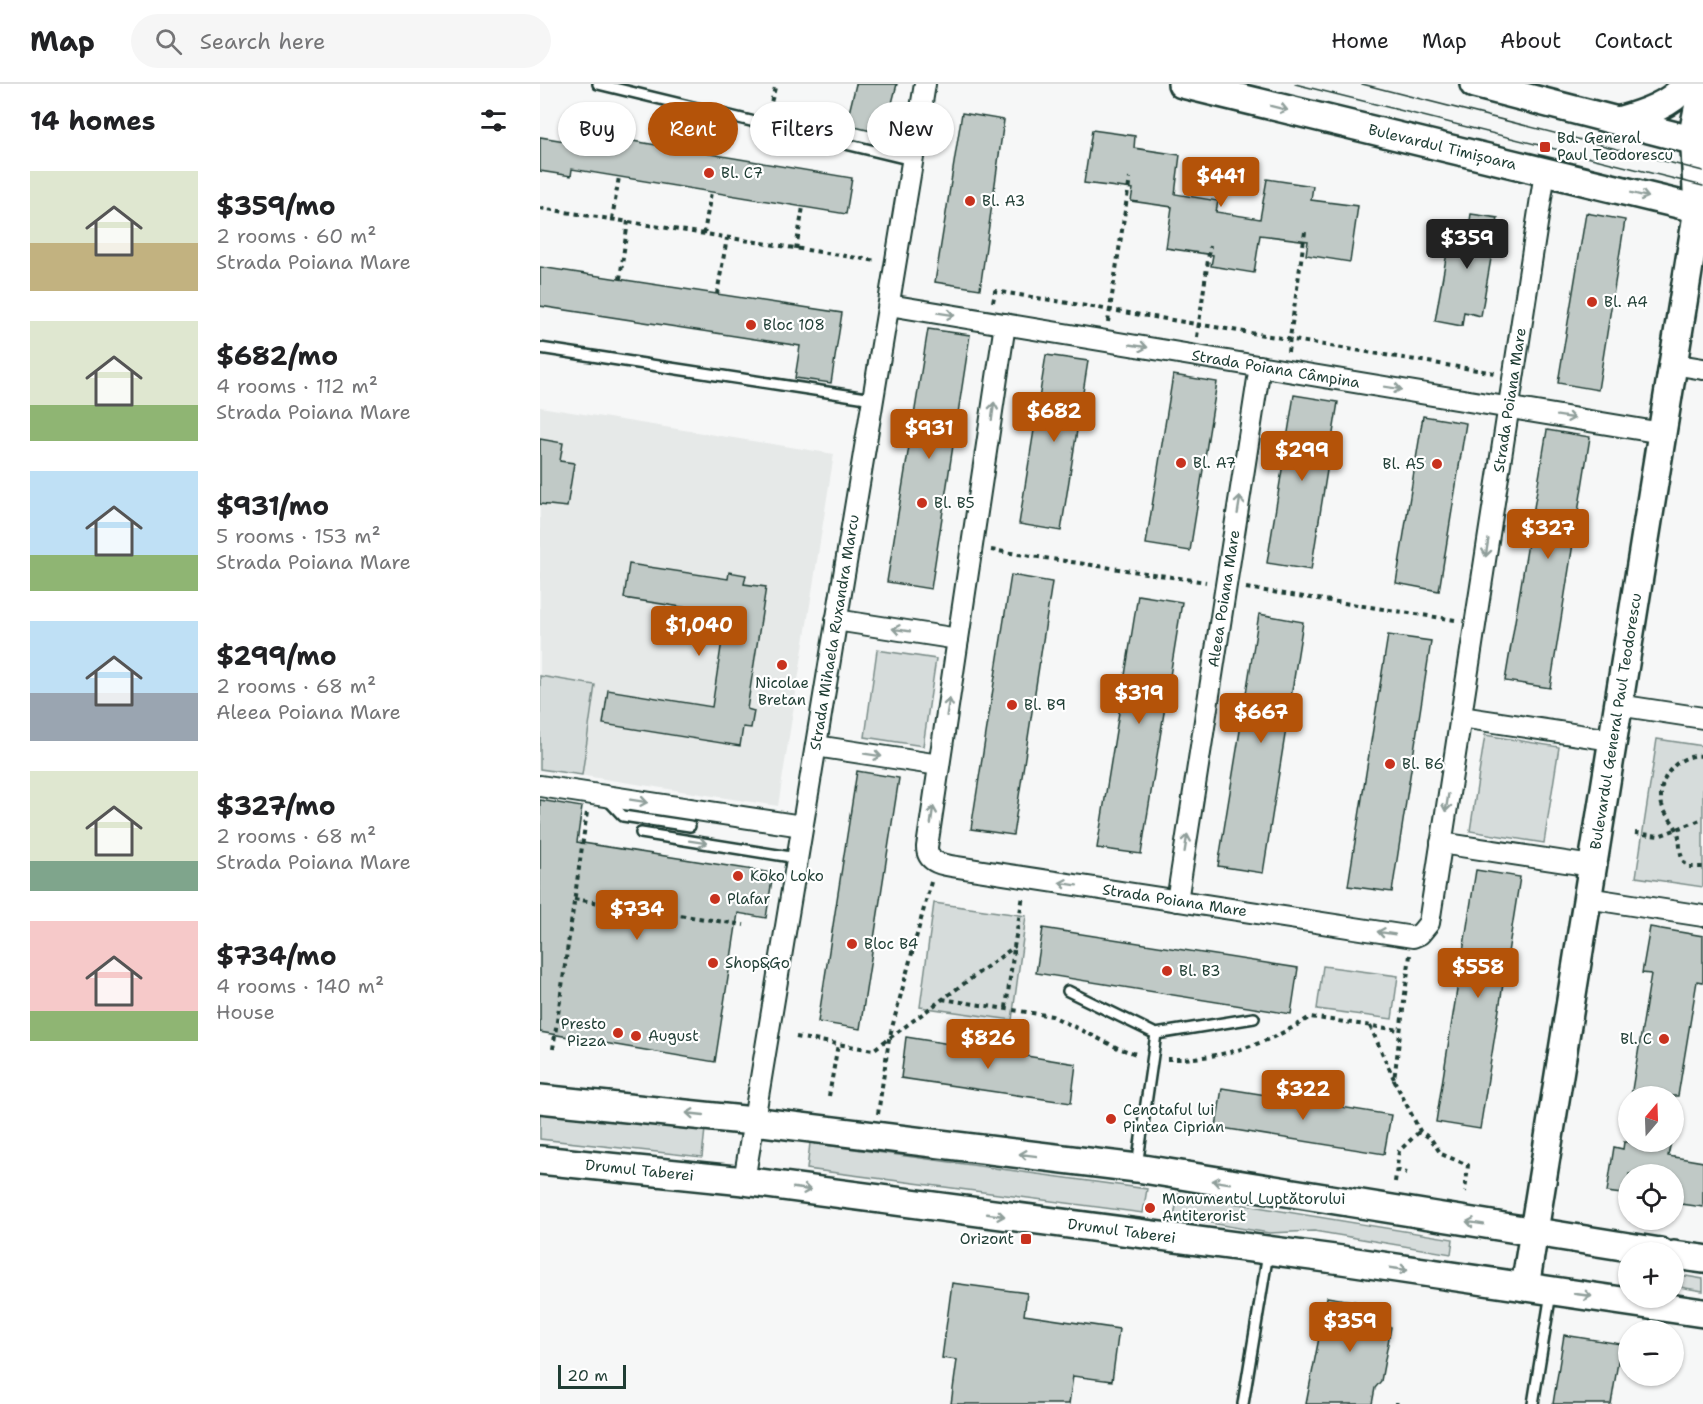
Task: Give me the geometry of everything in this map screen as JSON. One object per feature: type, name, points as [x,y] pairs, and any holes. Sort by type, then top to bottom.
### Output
[{"type":"main road","name":"Bulevardul Timișoara","points":[[1182,84],[1545,172],[1701,207]]},
{"type":"main road","points":[[1474,84],[1699,142]]},
{"type":"main road","points":[[1618,121],[1640,115],[1668,101],[1682,91],[1687,84]]},
{"type":"main road","name":"Bulevardul General Paul Teodorescu","points":[[1525,1287],[1673,364],[1701,207],[1696,115],[1703,84]]},
{"type":"main road","points":[[540,1099],[753,1121],[1137,1168],[1618,1245]]},
{"type":"main road","name":"Drumul Taberei","points":[[540,1160],[744,1181],[1268,1251],[1703,1313]]},
{"type":"main road","points":[[1684,1256],[1703,1259]]},
{"type":"street","name":"Strada Mihaela Ruxandra Marcu","points":[[744,1181],[925,84]]},
{"type":"street","name":"Strada Poiana Mare","points":[[936,863],[1413,937],[1420,934],[1429,923],[1545,172]]},
{"type":"street","name":"Strada Poiana Câmpina","points":[[889,305],[1662,433]]},
{"type":"street","points":[[936,863],[929,856],[927,847],[1005,324]]},
{"type":"street","points":[[1673,364],[1703,369]]},
{"type":"street","name":"Aleea Poiana Mare","points":[[1177,901],[1260,366]]},
{"type":"street","points":[[837,620],[958,639]]},
{"type":"street","points":[[1618,705],[1703,718]]},
{"type":"street","points":[[1461,717],[1612,740]]},
{"type":"street","points":[[816,746],[939,765]]},
{"type":"street","points":[[540,786],[802,826]]},
{"type":"street","points":[[1441,843],[1592,866]]},
{"type":"street","points":[[1587,898],[1703,916]]},
{"type":"lane","points":[[598,84],[750,121]]},
{"type":"lane","points":[[855,146],[912,160]]},
{"type":"lane","points":[[540,348],[873,399]]},
{"type":"lane","points":[[596,795],[622,816],[690,826]]},
{"type":"lane","points":[[641,833],[797,858]]},
{"type":"lane","points":[[1068,990],[1156,1034],[1254,1018]]},
{"type":"lane","points":[[1137,1168],[1156,1034]]},
{"type":"lane","points":[[1243,1404],[1268,1251]]},
{"type":"lane","points":[[1533,1404],[1552,1291]]},
{"type":"path","points":[[772,102],[776,84]]},
{"type":"path","points":[[612,219],[619,177]]},
{"type":"path","points":[[1105,340],[1130,178]]},
{"type":"path","points":[[704,234],[711,192]]},
{"type":"path","points":[[796,249],[803,207]]},
{"type":"path","points":[[540,208],[896,264]]},
{"type":"path","points":[[620,279],[628,221]]},
{"type":"path","points":[[1286,370],[1305,232]]},
{"type":"path","points":[[717,294],[727,238]]},
{"type":"path","points":[[1194,355],[1210,246]]},
{"type":"path","points":[[982,301],[993,303],[995,291],[1513,376]]},
{"type":"path","points":[[1703,756],[1691,756],[1674,765],[1664,781],[1662,804],[1666,815],[1677,829],[1680,856],[1683,862],[1688,867],[1703,867]]},
{"type":"path","points":[[553,1049],[574,899],[596,795]]},
{"type":"path","points":[[1635,833],[1659,836],[1703,819]]},
{"type":"path","points":[[876,1136],[889,1039],[936,863]]},
{"type":"path","points":[[1006,1008],[1026,878]]},
{"type":"path","points":[[574,899],[744,925]]},
{"type":"path","points":[[1394,1080],[1413,937]]},
{"type":"path","points":[[796,1037],[873,1050],[1014,947]]},
{"type":"path","points":[[1370,1026],[1419,1131],[1431,1139],[1440,1154],[1468,1165],[1465,1192]]},
{"type":"path","points":[[830,1096],[838,1044]]},
{"type":"path","points":[[1395,1182],[1399,1151],[1419,1131]]},
{"type":"path","points":[[1396,1170],[1407,1173]]},
{"type":"path","points":[[1394,1404],[1401,1404]]},
{"type":"shaded area","points":[[540,407],[834,454],[778,806],[540,769]]},
{"type":"shaded area","points":[[877,650],[936,659],[923,746],[865,737]]},
{"type":"shaded area","points":[[540,676],[595,685],[582,775],[540,769]]},
{"type":"shaded area","points":[[1485,735],[1559,747],[1544,843],[1470,831]]},
{"type":"shaded area","points":[[1657,739],[1703,746],[1703,887],[1636,877]]},
{"type":"shaded area","points":[[934,903],[1026,916],[1012,1020],[920,1007]]},
{"type":"shaded area","points":[[1323,966],[1398,976],[1392,1019],[1317,1009]]},
{"type":"shaded area","points":[[540,1108],[705,1129],[702,1157],[540,1139]]},
{"type":"shaded area","points":[[810,1143],[1147,1189],[1143,1213],[807,1169]]},
{"type":"shaded area","points":[[1178,1194],[1453,1239],[1451,1254],[1314,1231],[1269,1233],[1174,1217]]},
{"type":"shaded area","points":[[1684,1276],[1703,1279],[1703,1291],[1684,1288]]},
{"type":"building","points":[[856,84],[897,84],[892,102],[867,102],[867,130],[855,127],[855,102],[852,102]]},
{"type":"building","name":"Bl. A3","points":[[962,113],[1004,120],[980,289],[935,282]]},
{"type":"building","points":[[1092,130],[1135,136],[1134,148],[1180,155],[1175,194],[1218,201],[1216,212],[1260,219],[1267,179],[1313,186],[1311,200],[1358,206],[1350,262],[1306,255],[1308,241],[1260,235],[1254,273],[1211,266],[1213,255],[1166,248],[1172,207],[1131,201],[1133,189],[1084,183]]},
{"type":"building","name":"Bl. C7","points":[[540,137],[558,140],[558,156],[636,156],[636,142],[648,144],[648,156],[721,156],[852,178],[846,214],[572,169],[571,176],[540,171]]},
{"type":"building","name":"Bl. A4","points":[[1586,213],[1625,220],[1598,390],[1558,383]]},
{"type":"building","points":[[1471,214],[1498,218],[1481,316],[1464,312],[1462,326],[1435,321],[1452,224],[1469,227]]},
{"type":"building","name":"Bloc 108","points":[[540,267],[842,313],[831,383],[795,378],[800,346],[540,306]]},
{"type":"building","name":"Bl. B5","points":[[928,329],[970,335],[931,589],[887,582]]},
{"type":"building","points":[[1046,355],[1088,361],[1061,531],[1019,524]]},
{"type":"building","name":"Bl. A7","points":[[1173,375],[1217,382],[1190,551],[1146,544]]},
{"type":"building","points":[[1294,395],[1338,402],[1311,570],[1267,563]]},
{"type":"building","name":"Bl. A5","points":[[1423,416],[1466,423],[1439,591],[1396,583]]},
{"type":"building","points":[[1547,430],[1590,437],[1550,688],[1505,681]]},
{"type":"building","points":[[540,439],[563,443],[560,461],[574,463],[567,507],[540,504]]},
{"type":"building","points":[[629,564],[728,579],[729,572],[746,575],[744,584],[766,587],[747,709],[754,711],[751,728],[743,727],[740,746],[603,724],[608,690],[712,707],[726,614],[624,598]]},
{"type":"building","name":"Bl. B9","points":[[1011,575],[1052,582],[1013,835],[971,829]]},
{"type":"building","points":[[1138,595],[1182,602],[1141,854],[1097,848]]},
{"type":"building","points":[[1259,614],[1303,622],[1263,873],[1218,866]]},
{"type":"building","name":"Bl. B6","points":[[1388,635],[1431,641],[1392,892],[1348,886]]},
{"type":"building","name":"Bloc B4","points":[[857,771],[899,778],[860,1029],[818,1022]]},
{"type":"building","points":[[540,800],[582,807],[577,842],[773,873],[766,918],[738,913],[715,1062],[540,1032]]},
{"type":"building","points":[[1476,870],[1520,877],[1480,1129],[1436,1122]]},
{"type":"building","name":"Bl. C","points":[[1650,927],[1703,936],[1703,982],[1697,981],[1680,1086],[1633,1086],[1651,974],[1642,973]]},
{"type":"building","name":"Bl. B3","points":[[1043,928],[1298,968],[1291,1014],[1036,973]]},
{"type":"building","points":[[906,1037],[1076,1064],[1071,1103],[901,1078]]},
{"type":"building","points":[[1222,1088],[1391,1115],[1384,1154],[1216,1127]]},
{"type":"building","points":[[1614,1147],[1618,1148],[1618,1152],[1669,1152],[1668,1156],[1703,1162],[1703,1207],[1684,1204],[1684,1164],[1618,1164],[1618,1194],[1607,1192]]},
{"type":"building","points":[[952,1283],[1027,1293],[1024,1315],[1119,1329],[1112,1381],[1073,1376],[1069,1404],[951,1404],[957,1360],[942,1358]]},
{"type":"building","points":[[1327,1297],[1390,1307],[1386,1326],[1391,1327],[1381,1381],[1375,1388],[1372,1404],[1306,1404]]},
{"type":"building","points":[[1564,1335],[1618,1344],[1618,1362],[1611,1404],[1553,1404]]},
{"type":"tram line","points":[[1295,84],[1703,186]]},
{"type":"tram line","points":[[1362,84],[1703,171]]},
{"type":"place","name":"Bd. General Paul Teodorescu","points":[[1545,147]]},
{"type":"place","name":"Bl. C7","points":[[709,173]]},
{"type":"place","name":"Bl. A3","points":[[970,201]]},
{"type":"place","name":"Bl. A4","points":[[1592,302]]},
{"type":"place","name":"Bloc 108","points":[[751,325]]},
{"type":"place","name":"Bl. A7","points":[[1181,463]]},
{"type":"place","name":"Bl. A5","points":[[1437,464]]},
{"type":"place","name":"Bl. B5","points":[[922,503]]},
{"type":"place","name":"Nicolae Bretan","points":[[782,665]]},
{"type":"place","name":"Bl. B9","points":[[1012,705]]},
{"type":"place","name":"Bl. B6","points":[[1390,764]]},
{"type":"place","name":"Koko Loko","points":[[738,876]]},
{"type":"place","name":"Plafar","points":[[715,899]]},
{"type":"place","name":"Bloc B4","points":[[852,944]]},
{"type":"place","name":"Shop&Go","points":[[713,963]]},
{"type":"place","name":"Bl. B3","points":[[1167,971]]},
{"type":"place","name":"Presto Pizza","points":[[618,1033]]},
{"type":"place","name":"August","points":[[636,1036]]},
{"type":"place","name":"Bl. C","points":[[1664,1039]]},
{"type":"place","name":"Cenotaful lui Pintea Ciprian","points":[[1111,1119]]},
{"type":"place","name":"Monumentul Luptătorului Antiterorist","points":[[1150,1208]]},
{"type":"place","name":"Orizont","points":[[1026,1239]]}]
